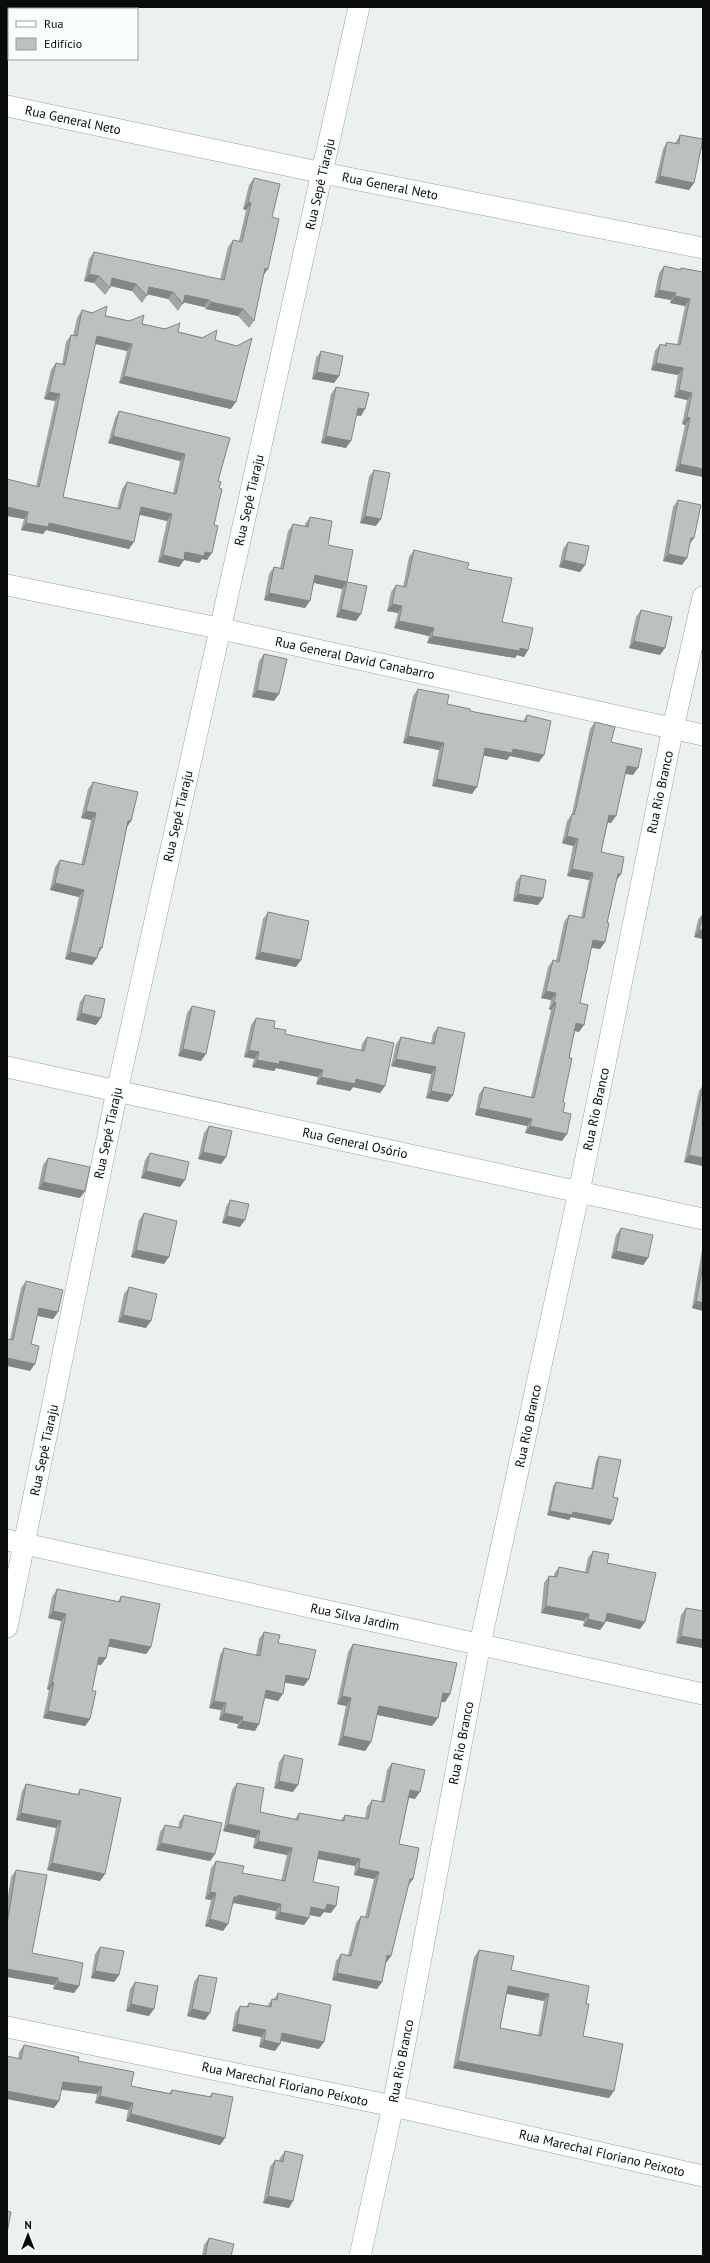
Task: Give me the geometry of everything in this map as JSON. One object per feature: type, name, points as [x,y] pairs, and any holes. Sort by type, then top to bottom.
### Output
[{"type":"street","name":"Rua Sepé Tiaraju","points":[[7,1627],[16,1542],[359,7]]},
{"type":"street","name":"Rua General Neto","points":[[7,106],[323,173],[703,248]]},
{"type":"street","name":"Rua General David Canabarro","points":[[7,585],[220,628],[703,735]]},
{"type":"street","name":"Rua Rio Branco","points":[[360,2256],[393,2106],[480,1644],[579,1192],[673,728],[703,597]]},
{"type":"street","name":"Rua General Osório","points":[[7,1067],[703,1219]]},
{"type":"street","name":"Rua Silva Jardim","points":[[16,1542],[703,1694]]},
{"type":"street","name":"Rua Marechal Floriano Peixoto","points":[[7,2027],[393,2106],[703,2176]]},
{"type":"building","points":[[680,135],[703,139],[694,183],[660,176],[667,142],[679,144]]},
{"type":"building","points":[[254,178],[280,184],[272,217],[279,219],[268,269],[265,268],[254,321],[243,309],[185,295],[183,304],[173,292],[149,287],[147,296],[136,284],[112,278],[110,288],[99,276],[89,274],[94,252],[224,280],[233,240],[242,242],[251,203],[248,202]]},
{"type":"building","points":[[664,266],[681,270],[681,268],[703,272],[703,469],[680,464],[690,418],[687,417],[692,393],[679,390],[683,368],[656,363],[660,344],[666,346],[666,343],[680,345],[690,299],[675,296],[676,293],[659,290]]},
{"type":"building","points":[[107,306],[105,316],[129,321],[144,315],[142,324],[165,329],[180,323],[178,332],[202,338],[217,330],[215,340],[237,346],[252,338],[236,402],[124,376],[132,344],[97,336],[63,497],[120,509],[127,482],[176,494],[185,454],[113,436],[119,411],[230,438],[218,481],[221,482],[219,488],[222,489],[214,525],[218,526],[212,553],[205,552],[204,556],[185,552],[184,560],[163,555],[172,514],[141,507],[134,542],[49,523],[48,527],[26,523],[28,512],[7,507],[7,479],[39,487],[60,394],[49,392],[56,363],[65,365],[71,335],[77,336],[82,310],[92,313]]},
{"type":"building","points":[[321,351],[343,356],[339,376],[317,372]]},
{"type":"building","points":[[336,387],[369,393],[365,409],[358,408],[351,441],[326,436]]},
{"type":"building","points":[[374,470],[390,473],[381,519],[365,516]]},
{"type":"building","points":[[678,500],[701,505],[694,538],[691,538],[687,558],[668,554]]},
{"type":"building","points":[[310,517],[332,521],[328,545],[353,550],[347,582],[315,575],[310,601],[269,593],[274,567],[283,569],[293,524],[308,527]]},
{"type":"building","points":[[568,542],[589,546],[585,565],[564,560]]},
{"type":"building","points":[[414,550],[469,563],[467,569],[512,578],[502,622],[533,628],[528,650],[520,648],[520,651],[432,636],[434,628],[399,621],[402,606],[392,604],[396,585],[406,587]]},
{"type":"building","points":[[347,582],[367,586],[361,614],[341,609]]},
{"type":"building","points":[[641,610],[672,617],[665,648],[634,641]]},
{"type":"building","points":[[264,654],[287,659],[279,694],[257,690]]},
{"type":"building","points":[[418,689],[449,695],[447,704],[470,709],[470,711],[526,722],[527,715],[551,721],[544,755],[513,749],[512,753],[485,748],[477,787],[437,779],[444,743],[408,736]]},
{"type":"building","points":[[595,722],[615,727],[611,742],[642,749],[638,768],[627,766],[616,816],[609,815],[601,852],[624,857],[621,874],[618,874],[607,923],[609,923],[605,942],[593,940],[580,1003],[588,1005],[584,1025],[576,1023],[569,1058],[572,1058],[563,1102],[565,1103],[563,1112],[571,1114],[567,1134],[530,1126],[532,1119],[479,1108],[484,1087],[534,1098],[556,1003],[554,1002],[556,993],[546,991],[553,960],[559,962],[569,915],[584,918],[593,873],[572,869],[578,839],[567,836],[572,814],[574,815],[576,808]]},
{"type":"building","points":[[93,782],[138,792],[131,821],[128,821],[102,948],[100,947],[97,958],[70,952],[84,890],[55,883],[60,860],[84,865],[96,813],[86,811]]},
{"type":"building","points":[[521,875],[546,880],[543,898],[518,894]]},
{"type":"building","points":[[268,912],[309,921],[301,960],[260,952]]},
{"type":"building","points":[[703,913],[703,931],[699,930]]},
{"type":"building","points":[[85,995],[105,999],[101,1018],[81,1013]]},
{"type":"building","points":[[192,1006],[215,1011],[206,1054],[183,1049]]},
{"type":"building","points":[[256,1018],[275,1021],[274,1028],[286,1030],[285,1034],[364,1051],[367,1037],[394,1043],[385,1086],[356,1079],[355,1084],[321,1077],[323,1070],[280,1061],[279,1064],[257,1060],[259,1052],[249,1050]]},
{"type":"building","points":[[438,1027],[465,1033],[453,1095],[431,1091],[436,1067],[396,1059],[401,1037],[434,1044]]},
{"type":"building","points":[[703,1087],[703,1158],[689,1155]]},
{"type":"building","points":[[209,1126],[232,1131],[226,1157],[203,1152]]},
{"type":"building","points":[[150,1153],[189,1162],[185,1180],[146,1171]]},
{"type":"building","points":[[48,1158],[90,1167],[85,1191],[43,1182]]},
{"type":"building","points":[[230,1200],[249,1204],[245,1220],[227,1216]]},
{"type":"building","points":[[144,1213],[177,1221],[169,1257],[136,1250]]},
{"type":"building","points":[[621,1228],[653,1235],[648,1258],[616,1251]]},
{"type":"building","points":[[703,1266],[703,1303],[696,1301]]},
{"type":"building","points":[[26,1281],[63,1290],[58,1312],[39,1308],[31,1344],[39,1346],[35,1364],[7,1358],[7,1339],[13,1340]]},
{"type":"building","points":[[129,1287],[157,1294],[151,1321],[123,1315]]},
{"type":"building","points":[[599,1456],[621,1460],[613,1497],[618,1498],[613,1520],[573,1512],[572,1515],[550,1511],[556,1482],[593,1489]]},
{"type":"building","points":[[593,1551],[609,1554],[607,1563],[656,1573],[645,1622],[607,1613],[605,1623],[588,1619],[589,1614],[546,1606],[549,1576],[557,1577],[559,1567],[588,1573]]},
{"type":"building","points":[[57,1589],[120,1602],[121,1596],[160,1604],[151,1647],[110,1639],[106,1658],[99,1657],[92,1691],[96,1691],[90,1719],[48,1711],[54,1683],[52,1682],[66,1614],[53,1611]]},
{"type":"building","points":[[686,1608],[703,1611],[703,1640],[681,1636]]},
{"type":"building","points":[[264,1632],[280,1635],[278,1643],[316,1650],[309,1679],[286,1675],[283,1694],[266,1690],[259,1724],[242,1721],[243,1717],[224,1713],[226,1703],[214,1701],[224,1648],[260,1656]]},
{"type":"building","points":[[353,1644],[457,1663],[450,1694],[443,1693],[438,1718],[379,1706],[371,1742],[343,1736],[351,1698],[342,1696]]},
{"type":"building","points":[[284,1755],[303,1759],[298,1785],[279,1781]]},
{"type":"building","points":[[392,1763],[425,1770],[420,1792],[410,1790],[399,1844],[419,1848],[413,1879],[410,1879],[391,1956],[387,1955],[382,1982],[337,1973],[341,1954],[351,1956],[361,1916],[368,1918],[379,1872],[359,1868],[360,1859],[319,1851],[313,1882],[339,1887],[336,1906],[327,1904],[325,1910],[311,1907],[309,1918],[280,1912],[281,1904],[238,1895],[238,1897],[234,1897],[228,1924],[210,1919],[216,1893],[210,1892],[216,1861],[244,1866],[242,1873],[285,1881],[292,1848],[258,1841],[260,1831],[228,1824],[237,1783],[264,1788],[260,1812],[298,1820],[299,1813],[344,1821],[345,1815],[368,1819],[372,1800],[384,1802]]},
{"type":"building","points":[[26,1784],[79,1795],[80,1789],[121,1798],[105,1874],[52,1863],[61,1821],[21,1813]]},
{"type":"building","points":[[184,1815],[222,1823],[215,1854],[161,1843],[165,1825],[181,1828]]},
{"type":"building","points":[[16,1870],[47,1875],[32,1953],[83,1963],[79,1986],[58,1982],[58,1978],[7,1969],[7,1924]]},
{"type":"building","points":[[100,1947],[124,1951],[119,1975],[95,1971]]},
{"type":"building","points":[[479,1950],[514,1956],[511,1970],[589,1986],[586,2004],[589,2004],[583,2036],[623,2044],[614,2091],[458,2061]],"holes":[[[508,1986],[549,1994],[541,2036],[500,2028]]]},
{"type":"building","points":[[199,1975],[217,1978],[210,2013],[192,2009]]},
{"type":"building","points":[[135,1982],[158,1986],[154,2009],[131,2004]]},
{"type":"building","points":[[278,1993],[331,2005],[324,2042],[282,2033],[280,2044],[264,2040],[266,2030],[237,2024],[240,2006],[248,2007],[249,2003],[271,2007],[272,1999],[277,2000]]},
{"type":"building","points":[[24,2045],[79,2057],[78,2061],[134,2072],[131,2086],[171,2094],[172,2090],[211,2097],[212,2093],[233,2097],[225,2138],[131,2114],[133,2103],[100,2096],[102,2087],[63,2082],[59,2101],[7,2091],[7,2056],[21,2059]]},
{"type":"building","points":[[285,2151],[303,2155],[293,2201],[268,2196],[275,2160],[283,2162]]},
{"type":"building","points":[[7,2211],[11,2212],[7,2233]]},
{"type":"building","points":[[209,2238],[234,2244],[231,2256],[205,2256]]}]
